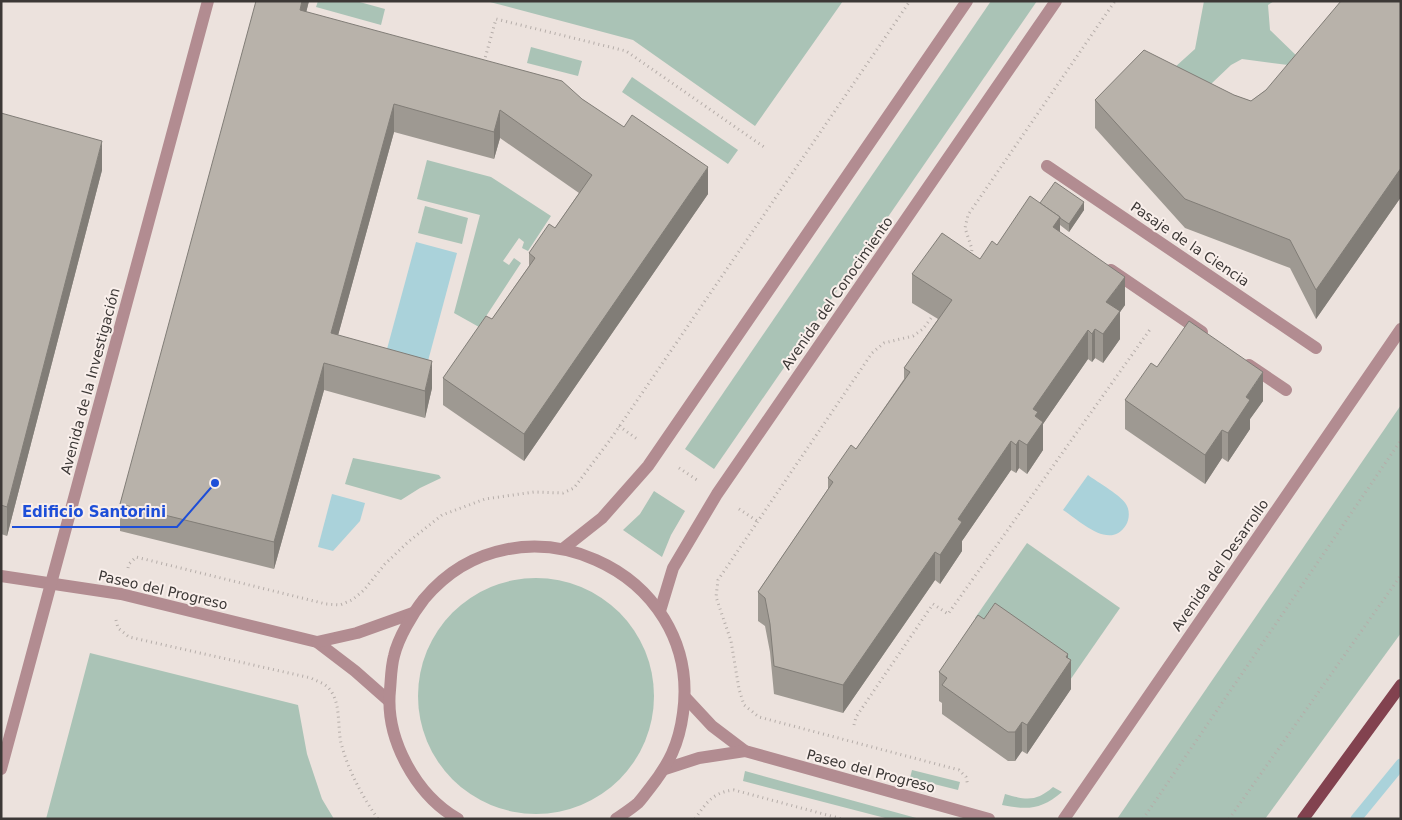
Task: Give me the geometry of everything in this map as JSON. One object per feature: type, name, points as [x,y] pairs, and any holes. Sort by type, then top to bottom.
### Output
[{"type":"main road","points":[[1303,819],[1401,686]]},
{"type":"street","name":"Avenida de la Investigación","points":[[1,769],[208,1]]},
{"type":"street","points":[[564,548],[602,518],[648,466],[967,1]]},
{"type":"street","name":"Avenida del Conocimiento","points":[[660,611],[673,568],[717,494],[1056,1]]},
{"type":"street","name":"Pasaje de la Ciencia","points":[[1047,166],[1316,348]]},
{"type":"street","points":[[1100,262],[1214,340]]},
{"type":"street","name":"Avenida del Desarrollo","points":[[1064,819],[1401,329]]},
{"type":"street","points":[[1238,357],[1286,390]]},
{"type":"street","points":[[458,819],[427,794],[407,766],[394,734],[389,700],[394,655],[413,612],[434,586],[461,566],[492,552],[528,546],[564,548],[600,561],[633,582],[660,611],[674,638],[682,667],[685,697],[680,734],[665,769],[638,803],[616,819]]},
{"type":"street","name":"Paseo del Progreso","points":[[1,576],[121,594],[317,642],[389,700]]},
{"type":"street","name":"Paseo del Progreso","points":[[317,642],[357,633],[413,612]]},
{"type":"street","name":"Paseo del Progreso","points":[[685,697],[712,726],[745,751],[989,819]]},
{"type":"street","name":"Paseo del Progreso","points":[[665,769],[699,758],[745,751]]},
{"type":"path","points":[[127,571],[129,564],[136,557],[326,604],[340,605],[352,600],[364,590],[385,564],[408,542],[442,515],[485,499],[534,492],[562,493],[574,488],[581,481],[619,426],[910,1]]},
{"type":"path","points":[[971,262],[972,249],[965,228],[968,215],[1114,1]]},
{"type":"path","points":[[483,64],[496,19],[626,51],[764,147]]},
{"type":"path","points":[[939,307],[923,329],[913,336],[884,343],[872,352],[718,580],[716,597],[731,641],[739,689],[744,705],[759,717],[959,770],[966,777],[967,791]]},
{"type":"path","points":[[854,724],[856,717],[933,604],[948,614],[1165,307]]},
{"type":"path","points":[[619,426],[757,521]]},
{"type":"path","points":[[1143,819],[1401,440]]},
{"type":"path","points":[[1230,819],[1401,575]]},
{"type":"path","points":[[115,618],[118,628],[128,637],[311,678],[326,686],[334,697],[339,717],[341,742],[350,768],[364,800],[378,819]]},
{"type":"path","points":[[695,819],[708,801],[722,791],[734,790],[842,819]]},
{"type":"green space","points":[[318,1],[356,1],[385,9],[381,25],[316,7]]},
{"type":"green space","points":[[486,1],[843,1],[755,126],[633,40]]},
{"type":"green space","points":[[991,1],[1037,1],[714,469],[685,449]]},
{"type":"green space","points":[[1204,1],[1274,1],[1268,5],[1270,30],[1301,60],[1296,66],[1242,59],[1231,65],[1211,84],[1164,77],[1195,49]]},
{"type":"green space","points":[[531,47],[582,61],[578,76],[527,63]]},
{"type":"green space","points":[[632,77],[738,150],[728,164],[622,92]]},
{"type":"green space","points":[[427,160],[491,177],[551,216],[528,251],[522,248],[524,242],[519,238],[503,261],[509,265],[514,258],[521,263],[479,327],[454,313],[480,215],[417,199]]},
{"type":"green space","points":[[425,206],[468,218],[462,244],[418,233]]},
{"type":"green space","points":[[1401,405],[1401,633],[1265,819],[1117,819]]},
{"type":"green space","points":[[353,458],[439,475],[441,478],[401,500],[345,484]]},
{"type":"green space","points":[[654,491],[685,511],[671,535],[662,557],[623,530],[640,514]]},
{"type":"green space","points":[[1027,543],[1120,608],[1068,683],[975,618]]},
{"type":"green space","points":[[536,578],[559,580],[592,592],[611,605],[627,621],[640,640],[649,662],[654,696],[652,719],[640,752],[627,771],[611,787],[592,800],[570,809],[536,814],[513,812],[480,800],[461,787],[445,771],[432,752],[423,730],[418,696],[420,673],[432,640],[445,621],[461,605],[480,592],[502,583]]},
{"type":"green space","points":[[90,653],[298,705],[307,754],[322,799],[334,819],[46,819]]},
{"type":"green space","points":[[912,770],[960,782],[958,790],[910,778]]},
{"type":"green space","points":[[745,771],[920,819],[889,819],[743,781]]},
{"type":"green space","points":[[1053,787],[1062,792],[1040,805],[1019,808],[1002,805],[1005,794],[1019,798],[1030,798],[1041,795]]},
{"type":"water","points":[[416,242],[457,253],[428,361],[387,349]]},
{"type":"water","points":[[1088,475],[1125,502],[1129,513],[1128,521],[1119,532],[1112,535],[1104,535],[1086,526],[1063,510]]},
{"type":"water","points":[[332,494],[365,503],[360,521],[333,551],[318,547]]},
{"type":"building","points":[[256,1],[302,1],[300,10],[562,81],[582,99],[624,127],[632,115],[708,167],[524,434],[443,378],[486,316],[492,319],[535,258],[529,253],[549,224],[555,228],[592,175],[500,110],[494,132],[394,104],[331,333],[432,361],[425,391],[324,363],[274,542],[120,504]]},
{"type":"building","points":[[1341,1],[1401,1],[1401,168],[1316,290],[1290,240],[1185,199],[1095,100],[1144,50],[1234,95],[1251,101],[1266,90]]},
{"type":"building","points":[[1,113],[102,141],[7,507],[1,505]]},
{"type":"building","points":[[1055,182],[1084,202],[1069,224],[1040,203]]},
{"type":"building","points":[[1030,196],[1060,217],[1053,227],[1125,277],[1106,302],[1120,311],[1103,334],[1095,329],[1092,334],[1088,330],[1033,409],[1038,412],[1035,416],[1043,422],[1027,445],[1019,440],[1016,445],[1011,441],[958,519],[962,522],[940,555],[935,552],[843,685],[774,666],[770,624],[765,598],[758,592],[833,482],[828,478],[851,445],[856,449],[910,372],[904,368],[952,300],[912,274],[942,233],[980,259],[992,241],[997,245]]},
{"type":"building","points":[[1189,321],[1263,372],[1246,397],[1250,400],[1228,433],[1222,430],[1205,455],[1125,400],[1151,363],[1157,367]]},
{"type":"building","points":[[995,603],[1068,654],[1066,657],[1071,660],[1027,725],[1022,722],[1015,732],[1008,732],[942,685],[947,678],[939,672],[978,615],[984,619]]},
{"type":"waterway","points":[[1356,819],[1401,764]]},
{"type":"place","name":"Edificio Santorini","points":[[215,483]]}]
